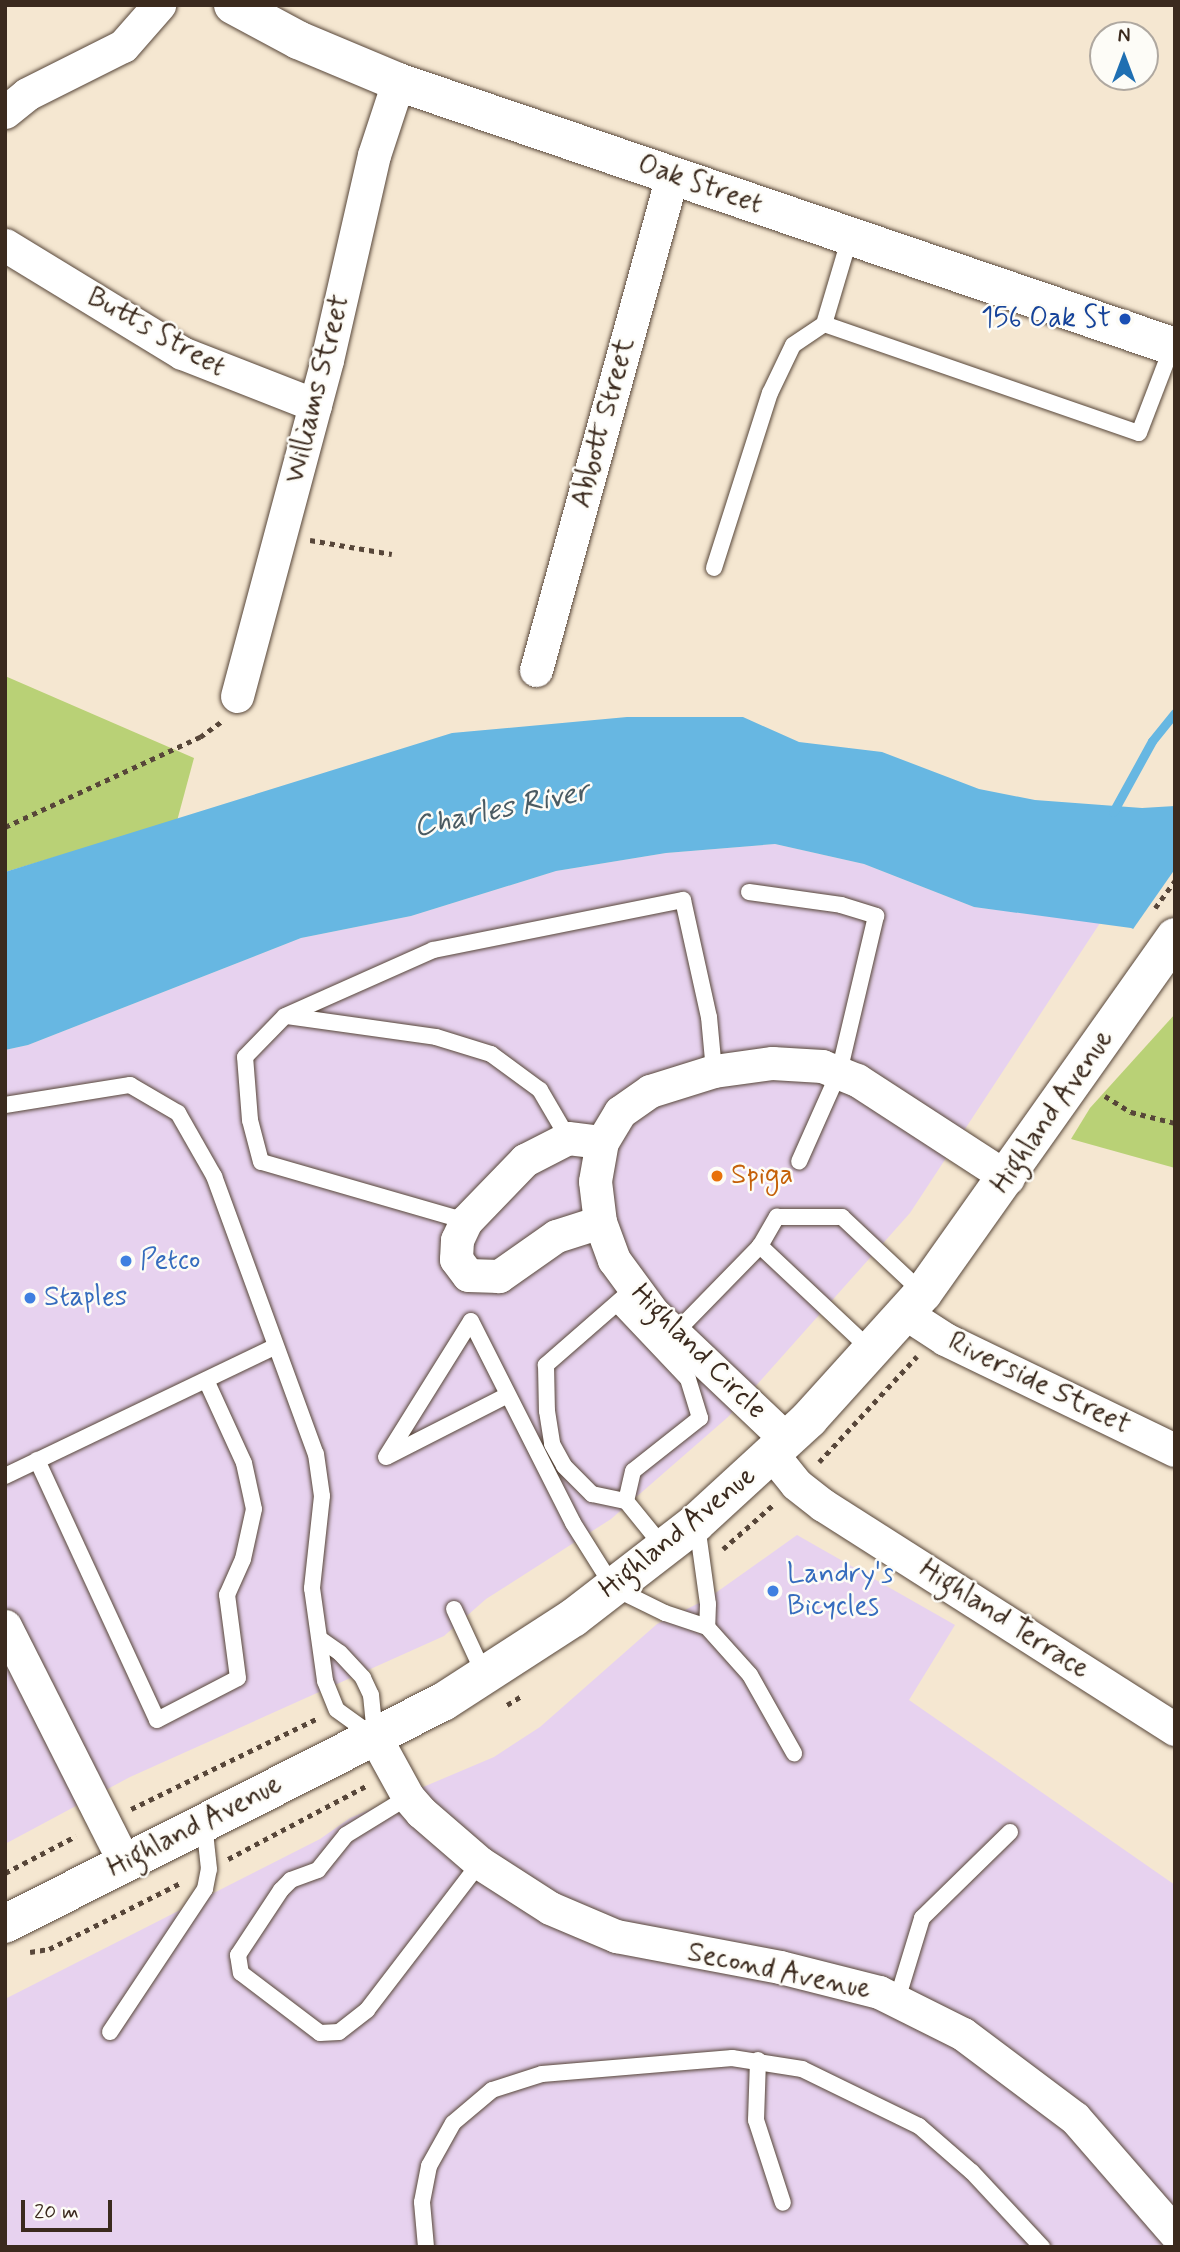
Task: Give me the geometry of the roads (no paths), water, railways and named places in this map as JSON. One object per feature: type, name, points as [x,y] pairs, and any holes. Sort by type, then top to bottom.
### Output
[{"type":"main road","name":"Oak Street","points":[[233,5],[298,40],[398,82],[1174,347]]},
{"type":"main road","name":"Highland Avenue","points":[[11,1939],[124,1862],[375,1737],[485,1676],[614,1588],[696,1523],[779,1447],[872,1351],[914,1303],[1009,1178],[1175,937]]},
{"type":"street","points":[[5,112],[27,94],[123,46],[159,5]]},
{"type":"street","name":"Williams Street","points":[[237,696],[315,405],[374,155],[398,82]]},
{"type":"street","name":"Abbott Street","points":[[536,670],[672,176]]},
{"type":"street","name":"Butts Street","points":[[5,245],[182,353],[315,405]]},
{"type":"street","name":"Highland Circle","points":[[779,1447],[674,1334],[625,1297],[600,1222],[595,1181],[602,1142],[610,1126],[633,1100],[714,1071],[789,1062],[839,1072],[1009,1178]]},
{"type":"street","points":[[600,1222],[567,1230],[510,1272],[488,1278],[468,1275],[456,1259],[457,1240],[466,1221],[525,1160],[568,1138],[602,1142]]},
{"type":"street","name":"Riverside Street","points":[[914,1303],[945,1339],[1175,1450]]},
{"type":"street","name":"Highland Terrace","points":[[779,1447],[796,1484],[823,1505],[1175,1729]]},
{"type":"street","points":[[5,1626],[124,1862]]},
{"type":"street","name":"Second Avenue","points":[[375,1737],[408,1797],[480,1863],[550,1908],[615,1936],[814,1975],[897,2000],[963,2034],[1053,2098],[1098,2140],[1175,2233]]},
{"type":"lane","points":[[714,569],[770,393],[793,345],[824,324],[850,237]]},
{"type":"lane","points":[[824,324],[1139,433],[1174,347]]},
{"type":"lane","points":[[749,892],[841,905],[876,916],[839,1072],[799,1162]]},
{"type":"lane","points":[[466,1221],[261,1163],[250,1120],[245,1057],[285,1016],[433,950],[683,900],[709,1017],[714,1071]]},
{"type":"lane","points":[[285,1016],[436,1037],[491,1054],[540,1090],[568,1138]]},
{"type":"lane","points":[[5,1105],[130,1085],[178,1113],[214,1176],[318,1468],[322,1496],[312,1588],[320,1639],[320,1663],[337,1710],[375,1737]]},
{"type":"lane","points":[[674,1334],[760,1246],[777,1217],[842,1217],[914,1303]]},
{"type":"lane","points":[[760,1246],[872,1351]]},
{"type":"lane","points":[[626,1501],[634,1471],[700,1418],[688,1379],[625,1297],[545,1365],[551,1444],[564,1466],[592,1494],[626,1501],[665,1549]]},
{"type":"lane","points":[[506,1396],[386,1457],[471,1321],[506,1396],[573,1523],[614,1588],[665,1613],[707,1627],[750,1675],[794,1753]]},
{"type":"lane","points":[[5,1476],[206,1380],[277,1354]]},
{"type":"lane","points":[[37,1460],[157,1720],[238,1678],[227,1595],[243,1559],[254,1509],[244,1463],[206,1380]]},
{"type":"lane","points":[[696,1523],[700,1567],[708,1604],[707,1627]]},
{"type":"lane","points":[[454,1609],[485,1676]]},
{"type":"lane","points":[[320,1639],[340,1653],[362,1678],[371,1695],[375,1737]]},
{"type":"lane","points":[[408,1797],[346,1835],[318,1870],[291,1880],[238,1955],[241,1973],[320,2033],[339,2032],[367,2010],[480,1863]]},
{"type":"lane","points":[[110,2032],[193,1913],[205,1889],[209,1869],[204,1822]]},
{"type":"lane","points":[[897,2000],[922,1918],[1010,1832]]},
{"type":"lane","points":[[426,2247],[422,2202],[429,2166],[453,2123],[492,2090],[542,2074],[687,2060],[758,2060],[824,2077],[919,2126],[955,2155],[1042,2247]]},
{"type":"lane","points":[[758,2060],[756,2120],[783,2203]]},
{"type":"water","name":"Charles River","points":[[627,717],[743,717],[799,742],[882,752],[979,789],[1035,800],[1142,808],[1175,806],[1175,948],[1131,928],[974,907],[864,864],[775,844],[666,853],[556,871],[411,916],[301,938],[28,1045],[5,1050],[5,872],[452,733]]},
{"type":"waterway","points":[[1113,812],[1152,741],[1175,713]]},
{"type":"place","name":"156 Oak St","points":[[1125,319]]},
{"type":"place","name":"Spiga","points":[[717,1176]]},
{"type":"place","name":"Petco","points":[[126,1261]]},
{"type":"place","name":"Staples","points":[[30,1298]]},
{"type":"place","name":"Landry's Bicycles","points":[[773,1591]]}]
